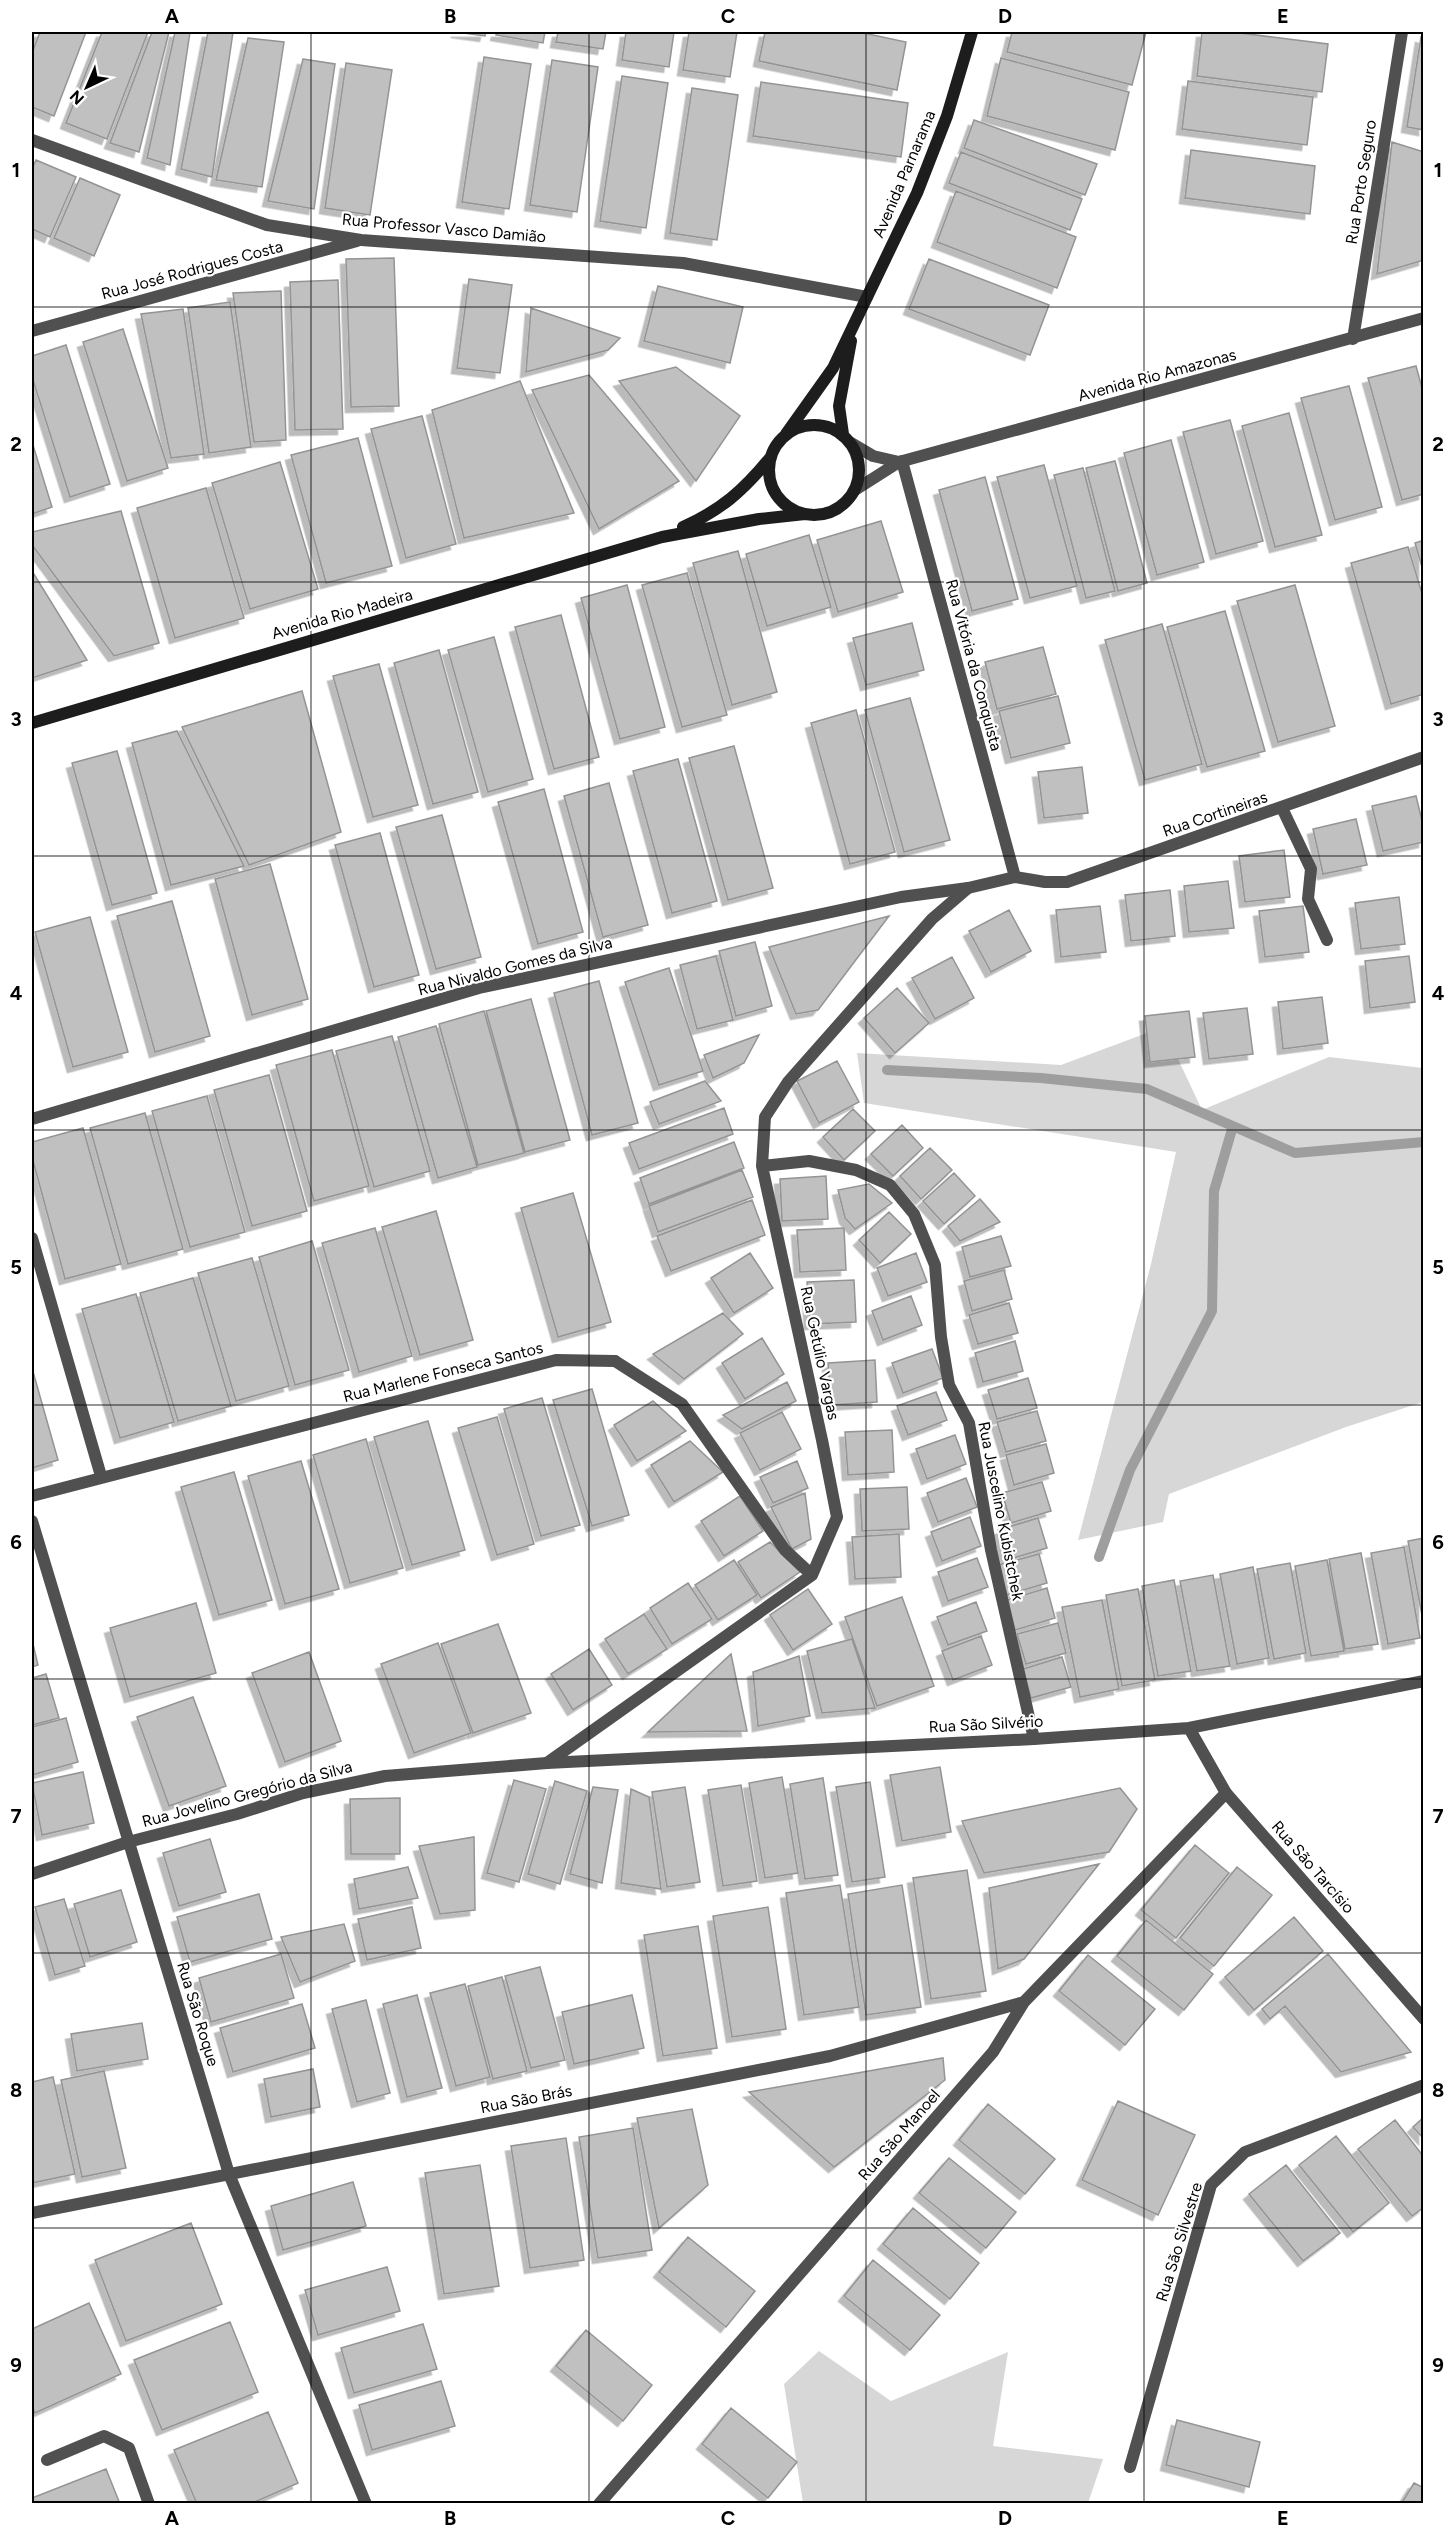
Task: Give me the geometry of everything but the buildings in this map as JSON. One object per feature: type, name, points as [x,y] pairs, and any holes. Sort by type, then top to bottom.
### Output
[{"type":"main road","name":"Avenida Parnarama","points":[[786,434],[824,384],[917,193],[948,116],[972,32]]},
{"type":"main road","name":"Avenida Parnarama","points":[[847,438],[839,406],[854,325]]},
{"type":"main road","points":[[814,424],[829,427],[847,438],[860,465],[855,490],[847,502],[834,511],[820,515],[806,514],[792,509],[776,494],[769,473],[770,458],[776,445],[786,434],[799,427],[814,424]]},
{"type":"main road","name":"Avenida Rio Madeira","points":[[662,537],[728,503],[770,458]]},
{"type":"main road","name":"Avenida Rio Madeira","points":[[32,723],[662,537],[759,519],[806,514]]},
{"type":"street","name":"Rua Porto Seguro","points":[[1353,339],[1402,32]]},
{"type":"street","name":"Rua Professor Vasco Damião","points":[[32,140],[267,225],[361,240],[683,262],[867,297]]},
{"type":"street","name":"Rua José Rodrigues Costa","points":[[32,331],[361,240]]},
{"type":"street","name":"Avenida Rio Amazonas","points":[[855,490],[901,462],[1424,318]]},
{"type":"street","points":[[847,438],[873,456],[901,462]]},
{"type":"street","name":"Rua Vitória da Conquista","points":[[901,462],[1015,876]]},
{"type":"street","name":"Rua Cortineiras","points":[[1015,876],[1045,882],[1067,882],[1424,757]]},
{"type":"street","points":[[1282,808],[1311,869],[1308,899],[1327,940]]},
{"type":"street","name":"Rua Nivaldo Gomes da Silva","points":[[32,1119],[479,988],[901,897],[968,888],[1015,876]]},
{"type":"street","name":"Rua Getúlio Vargas","points":[[812,1575],[837,1517],[762,1166],[765,1117],[788,1082],[932,919],[968,888]]},
{"type":"street","name":"Rua Juscelino Kubistchek","points":[[762,1166],[809,1161],[856,1170],[890,1185],[914,1214],[934,1265],[941,1337],[949,1385],[969,1424],[991,1550],[1034,1739]]},
{"type":"street","points":[[32,1238],[101,1476]]},
{"type":"street","name":"Rua Marlene Fonseca Santos","points":[[32,1496],[101,1476],[556,1360],[615,1361],[682,1404],[785,1550],[812,1575]]},
{"type":"street","name":"Rua São Roque","points":[[32,1521],[229,2174],[366,2504]]},
{"type":"street","points":[[547,1763],[812,1575]]},
{"type":"street","name":"Rua São Silvério","points":[[547,1763],[1034,1739],[1189,1728],[1382,1692],[1424,1681]]},
{"type":"street","name":"Rua São Tarcísio","points":[[1189,1728],[1227,1792],[1424,2019]]},
{"type":"street","name":"Rua Jovelino Gregório da Silva","points":[[32,1874],[128,1842],[237,1814],[303,1793],[385,1776],[547,1763]]},
{"type":"street","name":"Rua São Manoel","points":[[598,2504],[993,2052],[1024,2002],[1227,1792]]},
{"type":"street","name":"Rua São Brás","points":[[32,2213],[830,2056],[1024,2002]]},
{"type":"street","name":"Rua São Silvestre","points":[[1130,2468],[1211,2186],[1245,2152],[1424,2085]]},
{"type":"street","points":[[47,2460],[104,2436],[129,2448],[149,2504]]},
{"type":"shaded area","points":[[1163,1027],[1202,1110],[1329,1057],[1423,1068],[1423,1402],[1346,1427],[1169,1494],[1163,1522],[1078,1540],[1151,1264],[1176,1152],[864,1103],[857,1053],[1061,1065]]},
{"type":"shaded area","points":[[819,2351],[891,2401],[1008,2352],[993,2446],[1103,2459],[1088,2503],[803,2503],[784,2384]]},
{"type":"waterway","points":[[887,1070],[1041,1078],[1147,1089],[1295,1153],[1424,1142]]},
{"type":"waterway","points":[[1099,1557],[1130,1470],[1212,1311],[1214,1191],[1233,1126]]}]
